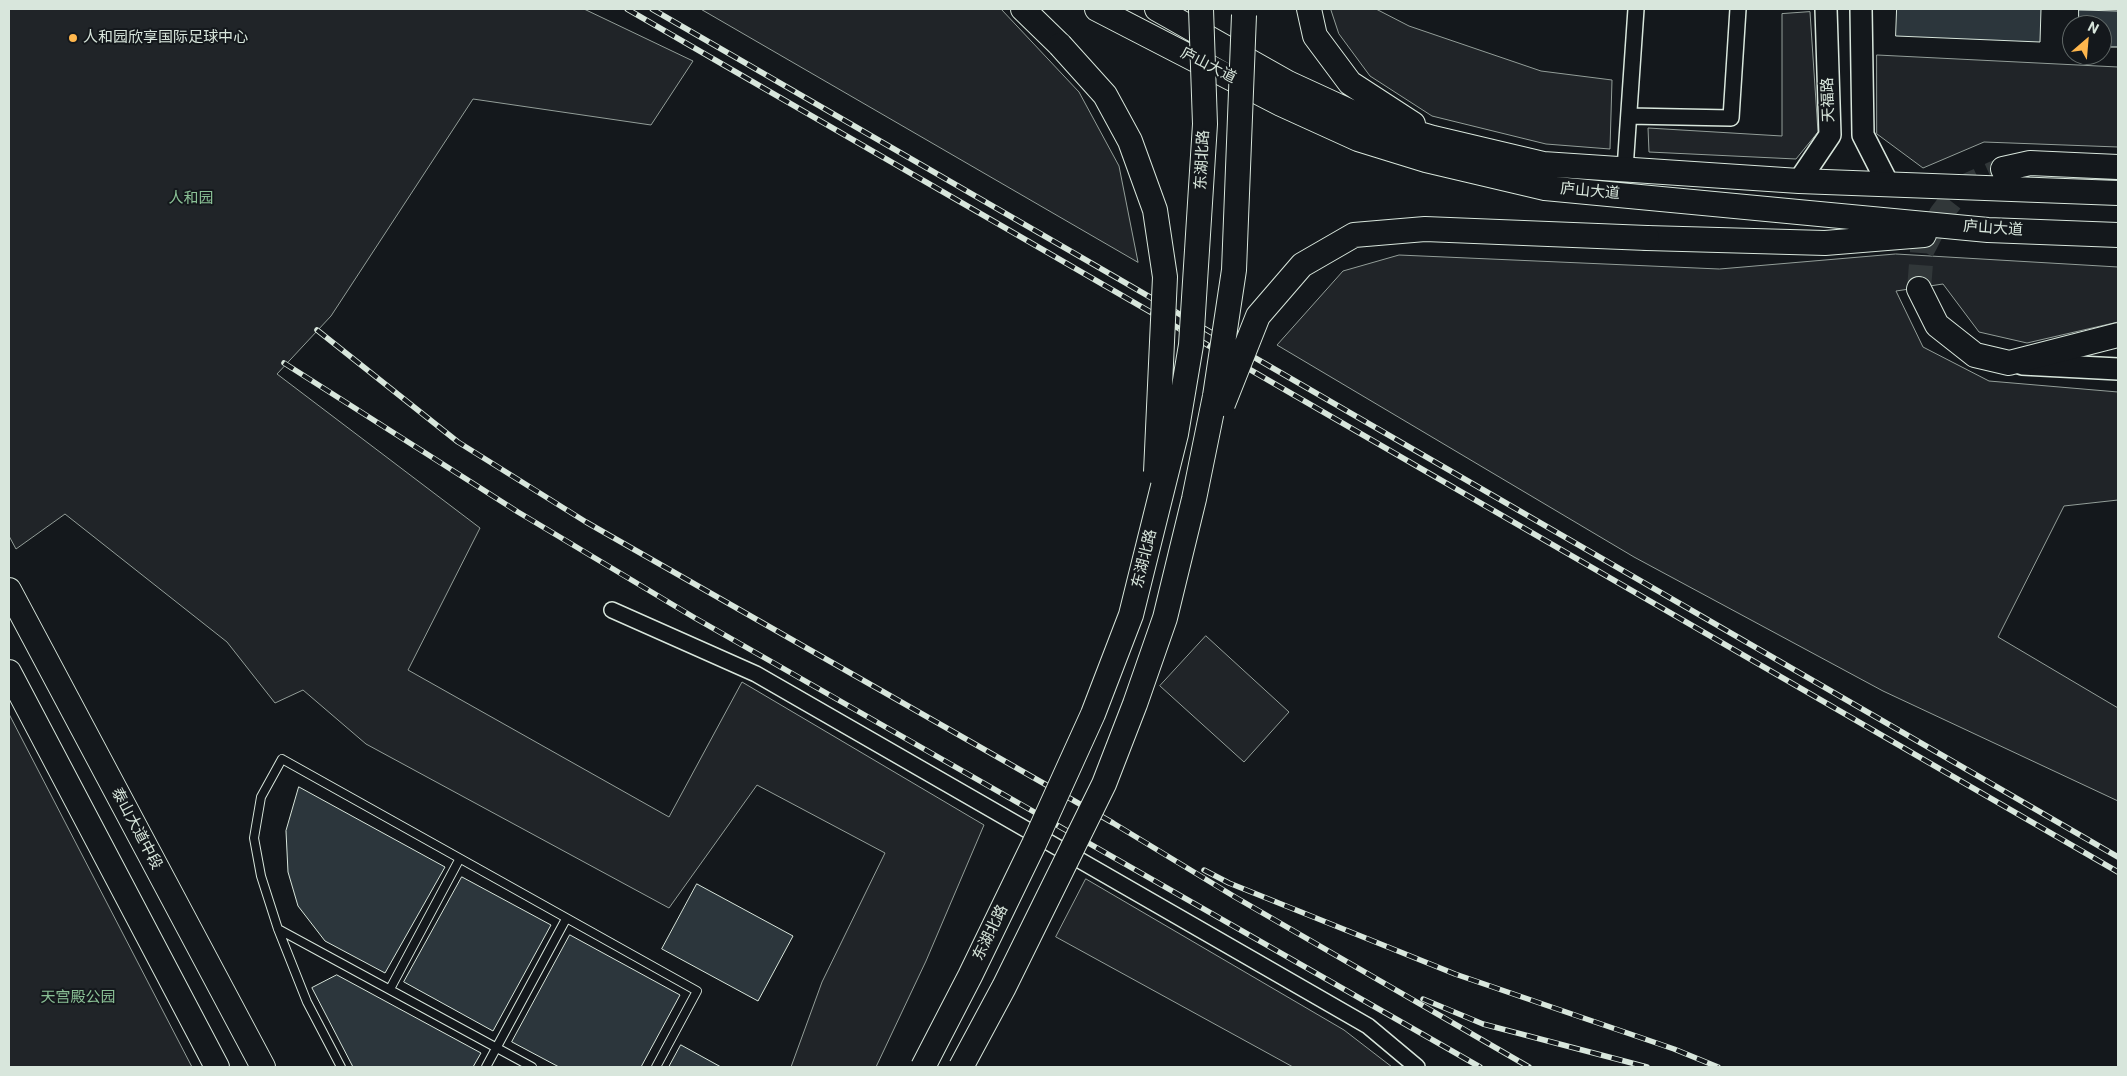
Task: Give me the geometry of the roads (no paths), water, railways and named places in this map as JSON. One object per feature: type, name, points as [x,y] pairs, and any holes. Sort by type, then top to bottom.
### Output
[{"type":"main road","points":[[1023,9],[1060,45],[1105,95],[1130,141],[1155,210],[1165,277],[1153,528]]},
{"type":"main road","name":"庐山大道","points":[[1097,9],[1282,104],[1358,139],[1426,160],[1545,188],[1988,230],[2118,236]]},
{"type":"main road","name":"东湖北路","points":[[923,1067],[1013,888],[1093,714],[1131,616],[1176,434],[1191,345],[1205,124],[1201,9]]},
{"type":"main road","points":[[1309,9],[1315,36],[1350,82],[1433,138]]},
{"type":"main road","name":"庐山大道","points":[[1162,10],[1288,83],[1362,117],[1433,138],[1543,164],[1799,181],[2118,193]]},
{"type":"main road","points":[[961,1067],[1004,987],[1104,784],[1135,704],[1165,618],[1215,396],[1234,270],[1244,12]]},
{"type":"main road","points":[[2003,169],[2030,163],[2118,167]]},
{"type":"main road","points":[[1203,452],[1258,316],[1302,266],[1354,236],[1425,229],[1825,243],[1988,230]]},
{"type":"main road","points":[[1919,289],[1937,324],[1975,355],[2009,363],[2118,335]]},
{"type":"main road","name":"泰山大道中段","points":[[9,590],[263,1067]]},
{"type":"main road","points":[[9,672],[217,1067]]},
{"type":"street","points":[[1625,169],[1636,9]]},
{"type":"street","points":[[1629,116],[1731,118],[1738,9]]},
{"type":"street","name":"天福路","points":[[1799,181],[1830,135],[1826,9]]},
{"type":"street","points":[[1861,9],[1863,135],[1888,184]]},
{"type":"street","points":[[2009,363],[2118,368]]},
{"type":"street","points":[[612,610],[756,674],[1368,1026],[1417,1067]]},
{"type":"lane","points":[[342,1067],[307,1002],[278,929],[261,876],[254,838],[261,797],[282,759],[697,992],[656,1067]]},
{"type":"lane","points":[[390,989],[459,860]]},
{"type":"lane","points":[[486,1067],[566,919]]},
{"type":"lane","points":[[278,929],[532,1067]]},
{"type":"tunnel","points":[[1919,289],[1922,251],[1941,214],[1961,188],[2003,169]]},
{"type":"railway","points":[[627,9],[2118,872]]},
{"type":"railway","points":[[652,9],[2118,857]]},
{"type":"railway","points":[[317,330],[458,442],[586,522],[1113,823],[1235,897],[1529,1067]]},
{"type":"railway","points":[[284,363],[518,512],[695,618],[1480,1067]]},
{"type":"railway","points":[[1204,870],[1229,883],[1455,974],[1674,1049],[1718,1067]]},
{"type":"railway","points":[[1423,999],[1483,1024],[1647,1067]]},
{"type":"place","name":"人和园欣享国际足球中心","points":[[73,38]]},
{"type":"park label","name":"人和园","points":[[191,199]]},
{"type":"park label","name":"天宫殿公园","points":[[78,998]]}]
